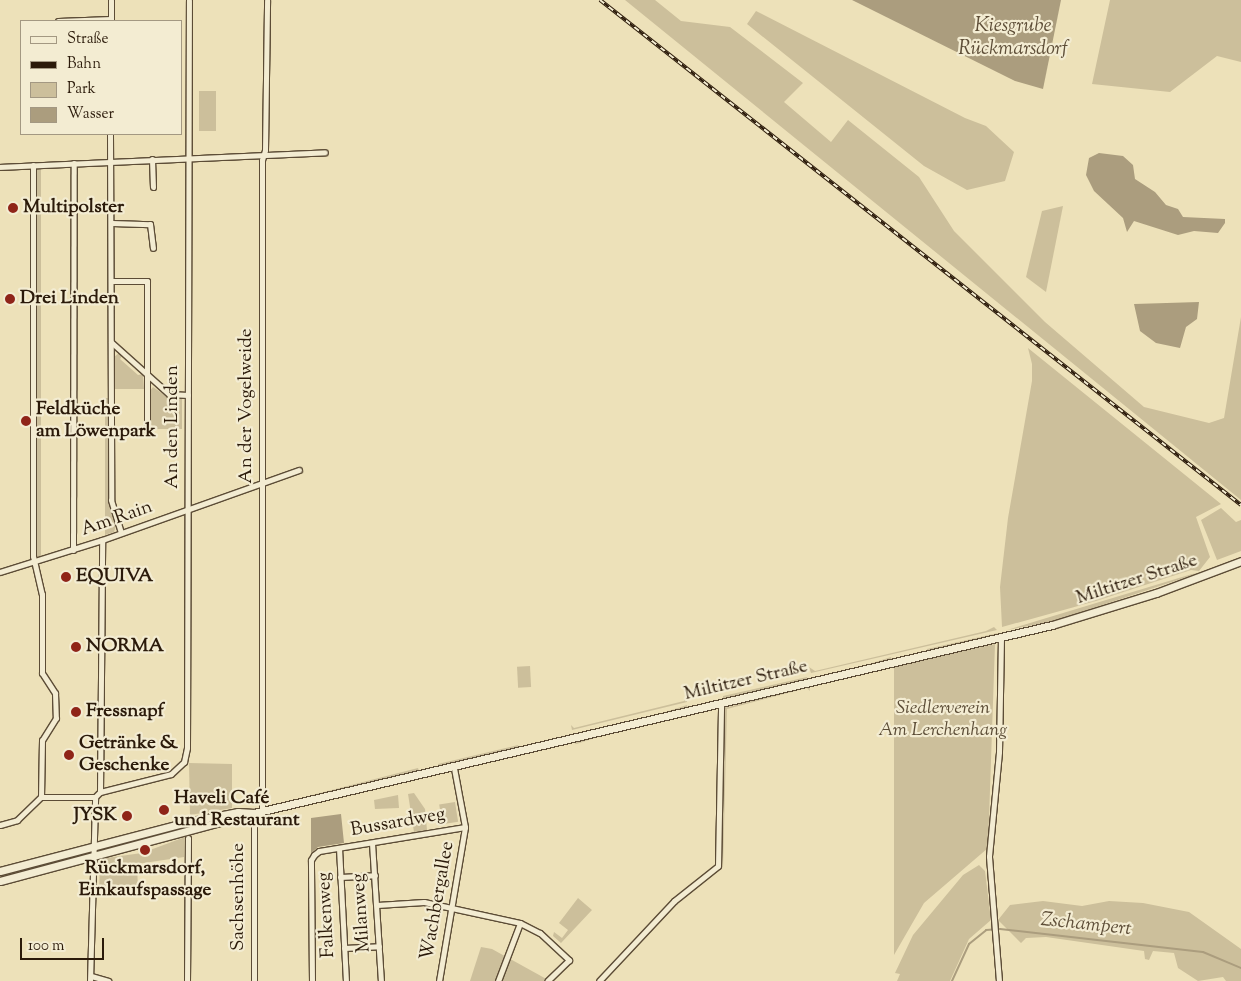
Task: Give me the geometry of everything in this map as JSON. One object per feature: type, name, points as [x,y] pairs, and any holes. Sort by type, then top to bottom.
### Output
[{"type":"street","points":[[111,0],[111,20]]},
{"type":"street","name":"An den Linden","points":[[100,792],[166,776],[181,766],[186,758],[188,0]]},
{"type":"street","name":"An der Vogelweide","points":[[258,813],[267,0]]},
{"type":"street","points":[[110,135],[112,223],[111,500],[121,533]]},
{"type":"street","points":[[0,166],[325,152]]},
{"type":"street","points":[[152,159],[153,187]]},
{"type":"street","points":[[74,163],[74,550]]},
{"type":"street","points":[[33,165],[33,563],[42,594],[42,673],[56,696],[56,721],[42,740],[41,797]]},
{"type":"street","points":[[112,223],[150,224],[153,248]]},
{"type":"street","points":[[111,281],[147,281],[147,430]]},
{"type":"street","points":[[111,342],[169,394],[188,395]]},
{"type":"street","name":"Am Rain","points":[[0,572],[74,550],[299,470]]},
{"type":"street","points":[[102,540],[100,792],[95,797],[90,978],[108,981]]},
{"type":"street","name":"Miltitzer Straße","points":[[0,881],[258,813],[1001,638],[1107,609],[1241,561]]},
{"type":"street","points":[[998,981],[996,929],[989,856],[999,752],[1001,638]]},
{"type":"street","points":[[599,981],[668,906],[718,866],[721,703]]},
{"type":"street","name":"Bussardweg","points":[[312,981],[311,860],[319,851],[465,827],[454,768]]},
{"type":"street","points":[[0,825],[17,820],[41,797],[95,797]]},
{"type":"street","name":"Miltitzer Straße","points":[[0,871],[203,818],[238,812],[258,813]]},
{"type":"street","name":"Sachsenhöhe","points":[[254,981],[258,813]]},
{"type":"street","name":"Wachbergallee","points":[[439,981],[465,827]]},
{"type":"street","points":[[187,981],[188,838]]},
{"type":"street","name":"Milanweg","points":[[372,842],[382,981]]},
{"type":"street","name":"Falkenweg","points":[[339,848],[346,981]]},
{"type":"street","points":[[340,877],[375,875]]},
{"type":"street","points":[[377,906],[424,902],[520,923],[540,933],[569,960],[547,981]]},
{"type":"street","points":[[498,981],[520,923]]},
{"type":"street","points":[[344,948],[379,946]]},
{"type":"green space","points":[[625,0],[655,0],[681,21],[730,27],[803,83],[784,102],[831,142],[848,120],[919,177],[954,231],[1045,322],[1144,407],[1209,423],[1224,418],[1241,317],[1241,500]]},
{"type":"green space","points":[[1110,0],[1241,0],[1241,62],[1217,56],[1170,92],[1092,84]]},
{"type":"green space","points":[[756,11],[965,118],[986,126],[1014,152],[1005,181],[967,190],[924,166],[747,24]]},
{"type":"green space","points":[[199,91],[216,91],[216,131],[199,131]]},
{"type":"green space","points":[[32,169],[41,169],[41,558],[32,558]]},
{"type":"green space","points":[[1063,206],[1046,292],[1026,277],[1042,211]]},
{"type":"green space","points":[[1028,348],[1221,504],[1196,517],[1210,557],[1199,571],[1191,570],[1096,601],[1002,627],[1000,587],[1008,518],[1032,381],[1032,364]]},
{"type":"green space","points":[[119,353],[122,356],[120,359],[138,375],[143,374],[144,389],[114,389],[114,357]]},
{"type":"green space","points":[[153,387],[169,398],[182,399],[182,429],[153,429],[149,420],[149,392]]},
{"type":"green space","points":[[105,398],[109,398],[109,502],[116,526],[114,532],[105,535]]},
{"type":"green space","points":[[1221,508],[1236,522],[1241,520],[1241,551],[1217,560],[1201,520]]},
{"type":"green space","points":[[1199,573],[1051,622],[1007,630],[1192,574]]},
{"type":"green space","points":[[994,627],[997,630],[811,673],[809,667],[815,671],[986,631]]},
{"type":"green space","points":[[998,633],[997,635],[927,652],[927,649]]},
{"type":"green space","name":"Siedlerverein Am Lerchenhang","points":[[995,644],[988,848],[924,903],[894,955],[894,666]]},
{"type":"green space","points":[[891,657],[892,660],[815,685],[814,682]]},
{"type":"green space","points":[[530,666],[531,687],[518,688],[517,667]]},
{"type":"green space","points":[[807,677],[807,680],[723,700],[723,696]]},
{"type":"green space","points":[[809,686],[810,691],[807,688],[727,709],[723,867],[685,895],[643,939],[665,912],[692,888],[720,868],[724,708]]},
{"type":"green space","points":[[686,697],[687,702],[572,730],[571,725],[574,728],[684,701]]},
{"type":"green space","points":[[687,705],[688,708],[576,744],[575,741]]},
{"type":"green space","points":[[518,745],[518,749],[439,767],[438,764]]},
{"type":"green space","points":[[189,763],[232,764],[232,808],[190,815]]},
{"type":"green space","points":[[418,768],[419,771],[311,798],[312,795]]},
{"type":"green space","points":[[414,793],[425,809],[427,830],[414,832],[408,794]]},
{"type":"green space","points":[[398,795],[399,808],[375,809],[374,800]]},
{"type":"green space","points":[[455,802],[458,822],[442,824],[439,805]]},
{"type":"green space","points":[[185,837],[184,857],[137,864],[138,890],[99,891],[100,863],[106,858],[142,853]]},
{"type":"green space","points":[[979,865],[985,871],[991,920],[969,939],[950,981],[897,981],[900,974],[895,973],[913,935],[963,875]]},
{"type":"green space","points":[[578,898],[592,910],[561,943],[553,936],[554,932],[562,938],[568,930],[559,923]]},
{"type":"green space","points":[[1043,901],[1082,906],[1109,901],[1143,903],[1189,912],[1241,949],[1241,981],[1226,981],[1223,977],[1198,981],[1178,968],[1174,953],[1153,951],[1149,960],[1145,959],[1144,951],[1046,937],[1026,938],[1021,943],[998,920],[1010,905]]},
{"type":"green space","points":[[481,947],[492,949],[550,981],[470,981]]},
{"type":"water","name":"Kiesgrube Rückmarsdorf","points":[[852,0],[1061,0],[1043,89],[1015,81]]},
{"type":"water","points":[[1099,153],[1123,156],[1133,165],[1135,179],[1155,192],[1166,205],[1178,209],[1183,217],[1225,219],[1225,223],[1218,233],[1194,231],[1178,235],[1134,221],[1127,232],[1123,218],[1094,191],[1086,175],[1089,158]]},
{"type":"water","points":[[1199,302],[1197,319],[1186,327],[1180,348],[1156,343],[1140,331],[1134,304]]},
{"type":"water","points":[[341,814],[344,843],[318,847],[311,853],[311,818]]},
{"type":"waterway","name":"Zschampert","points":[[952,981],[969,944],[986,930],[1000,929],[1203,952],[1241,968]]},
{"type":"railway","points":[[600,0],[1241,505]]},
{"type":"place","name":"Multipolster","points":[[13,208]]},
{"type":"place","name":"Drei Linden","points":[[10,299]]},
{"type":"place","name":"Feldküche am Löwenpark","points":[[26,421]]},
{"type":"place","name":"EQUIVA","points":[[66,577]]},
{"type":"place","name":"NORMA","points":[[76,647]]},
{"type":"place","name":"Fressnapf","points":[[76,712]]},
{"type":"place","name":"Getränke & Geschenke","points":[[69,755]]},
{"type":"place","name":"Haveli Café und Restaurant","points":[[164,810]]},
{"type":"place","name":"JYSK","points":[[127,816]]},
{"type":"place","name":"Rückmarsdorf, Einkaufspassage","points":[[145,850]]}]
